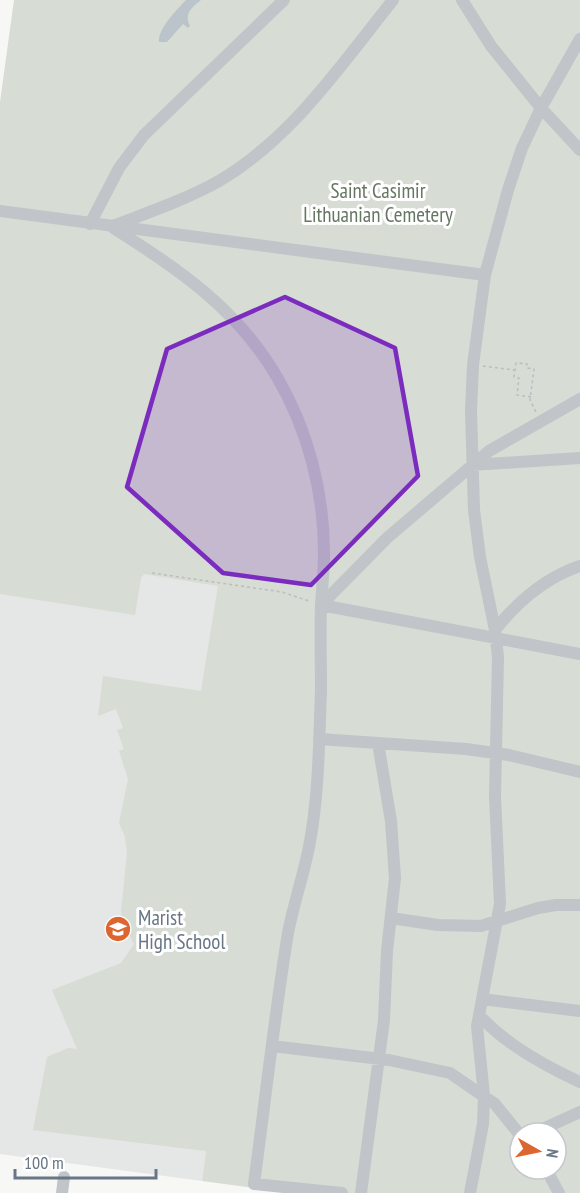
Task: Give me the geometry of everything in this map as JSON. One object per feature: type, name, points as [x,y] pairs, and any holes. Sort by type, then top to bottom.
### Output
[{"type":"lane","points":[[90,224],[119,168],[144,135],[284,0]]},
{"type":"lane","points":[[112,227],[189,196],[219,180],[270,144],[304,111],[393,0]]},
{"type":"lane","points":[[462,0],[491,46],[541,108],[580,150]]},
{"type":"lane","points":[[470,1193],[482,1133],[484,1095],[477,1026],[500,904],[495,796],[498,657],[474,510],[471,411],[473,365],[485,275],[508,190],[522,148],[541,108],[580,39]]},
{"type":"lane","points":[[0,211],[485,275]]},
{"type":"lane","points":[[112,227],[177,269],[206,291],[255,345],[277,378],[300,425],[316,479],[322,515],[324,551],[319,739],[309,846],[288,934],[254,1184],[342,1193]]},
{"type":"lane","points":[[321,605],[387,538],[489,451],[580,399]]},
{"type":"lane","points":[[472,465],[580,458]]},
{"type":"lane","points":[[495,634],[511,610],[542,584],[554,576],[580,566]]},
{"type":"lane","points":[[321,605],[495,634],[580,654]]},
{"type":"lane","points":[[319,739],[466,749],[496,753],[580,772]]},
{"type":"lane","points":[[362,1193],[384,1020],[387,951],[395,878],[394,849],[378,743]]},
{"type":"lane","points":[[391,918],[464,927],[481,926],[537,908],[580,905]]},
{"type":"lane","points":[[482,999],[580,1011]]},
{"type":"lane","points":[[479,1015],[493,1029],[527,1053],[580,1082]]},
{"type":"lane","points":[[272,1046],[379,1059],[450,1073],[484,1095],[509,1121]]},
{"type":"lane","points":[[560,1121],[580,1112]]},
{"type":"lane","points":[[62,1193],[64,1177]]},
{"type":"path","points":[[531,397],[517,394],[519,378],[514,377],[516,363],[527,364],[527,368],[534,369],[531,397],[530,400],[541,420]]},
{"type":"path","points":[[473,365],[515,370]]},
{"type":"path","points":[[152,573],[282,592],[321,605]]},
{"type":"highlighted area","points":[[285,297],[395,348],[418,476],[311,585],[223,573],[127,487],[167,349]]},
{"type":"shaded area","points":[[186,0],[201,0],[188,15],[190,26],[188,28],[183,24],[167,42],[159,42],[165,25]]},
{"type":"shaded area","name":"Marist High School","points":[[0,231],[113,245],[266,706],[202,1181],[0,1154]]},
{"type":"green space","name":"Saint Casimir Lithuanian Cemetery","points":[[14,0],[580,0],[580,1193],[291,1193],[202,1181],[206,1151],[33,1130],[47,1057],[68,1048],[77,1049],[52,990],[121,963],[134,944],[122,920],[121,912],[127,853],[125,837],[119,823],[128,779],[119,751],[124,749],[117,730],[123,728],[116,709],[98,716],[103,676],[201,691],[218,586],[144,574],[141,578],[135,615],[0,594],[0,102]]},
{"type":"place","name":"Marist High School","points":[[118,929]]}]
